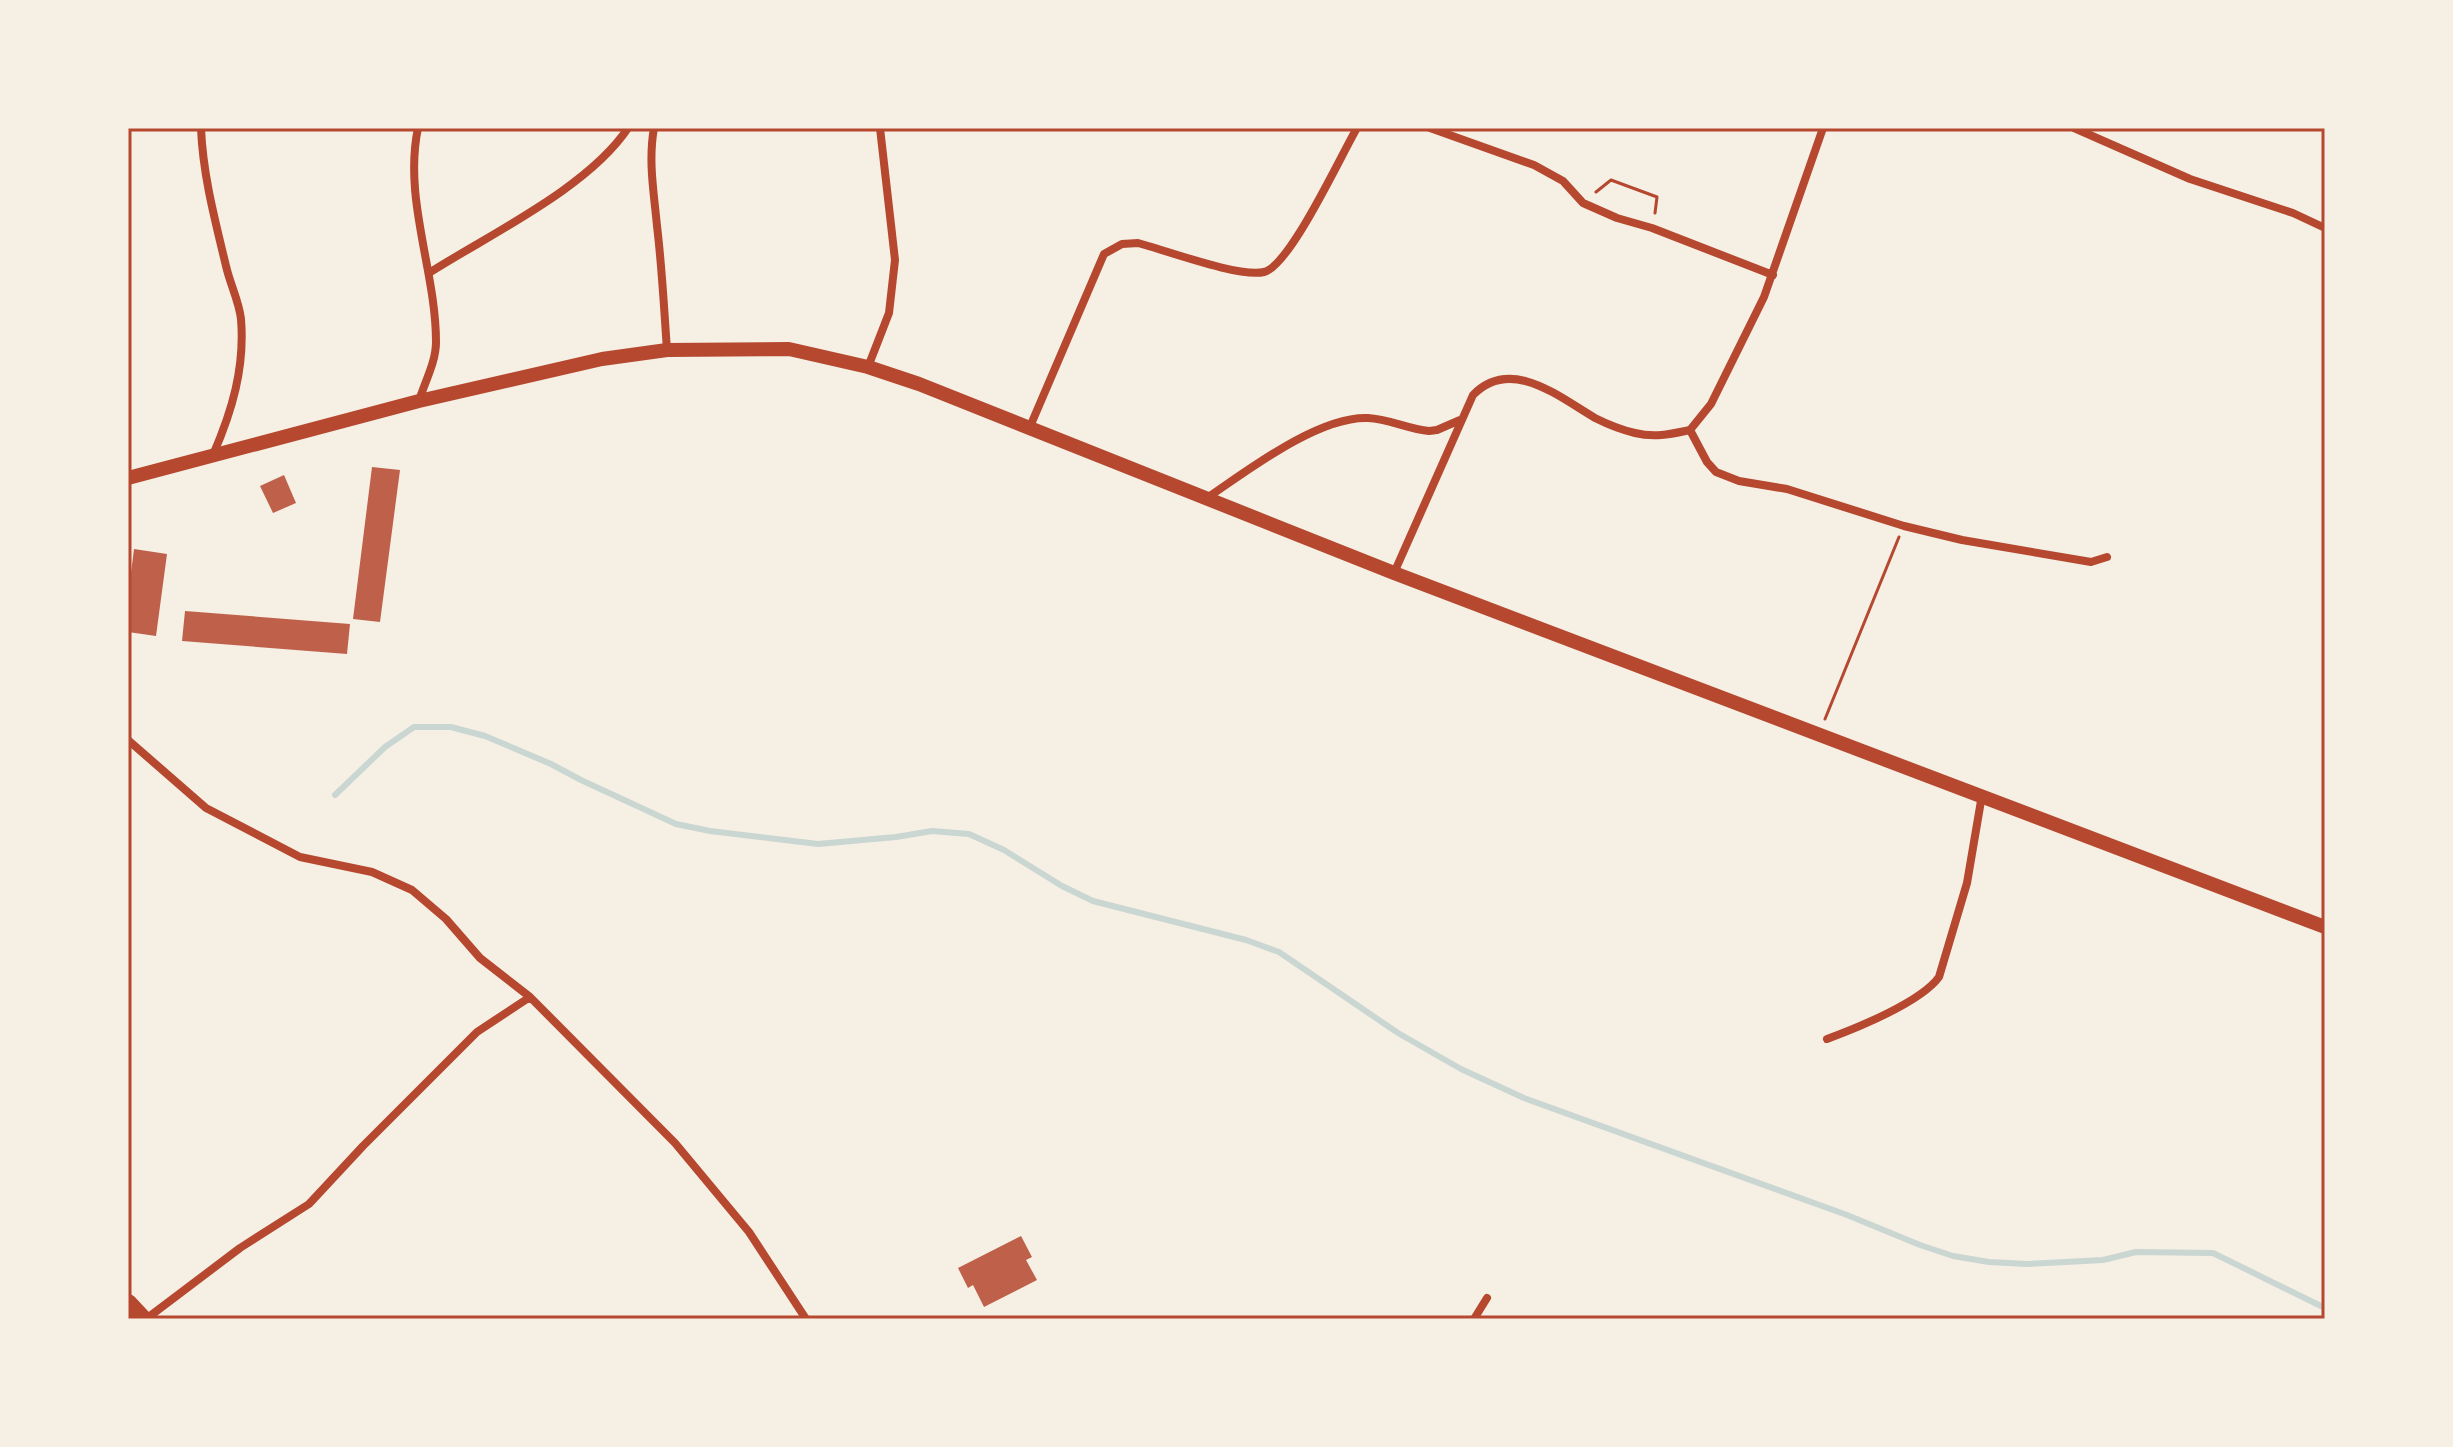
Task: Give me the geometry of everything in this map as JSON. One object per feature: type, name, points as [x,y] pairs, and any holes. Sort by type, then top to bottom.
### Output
[{"type":"main road","points":[[128,1303],[144,1319]]},
{"type":"street","points":[[201,128],[204,176],[241,315],[242,337],[239,376],[230,413],[213,456]]},
{"type":"street","points":[[418,128],[415,184],[436,343],[433,363],[419,401]]},
{"type":"street","points":[[429,273],[540,207],[608,153],[628,128]]},
{"type":"street","points":[[654,128],[651,180],[667,350]]},
{"type":"street","points":[[868,367],[889,313],[895,260],[880,128]]},
{"type":"street","points":[[1029,430],[1104,254],[1122,244],[1138,243],[1238,271],[1263,273],[1277,266],[1291,247],[1357,128]]},
{"type":"street","points":[[1430,128],[1534,165],[1563,181],[1583,203],[1617,218],[1652,228],[1773,275]]},
{"type":"street","points":[[1394,573],[1461,419],[1473,395],[1483,385],[1503,379],[1524,380],[1557,393],[1597,419],[1633,433],[1656,437],[1690,430],[1711,404],[1773,275],[1823,128]]},
{"type":"street","points":[[2074,128],[2190,179],[2293,213],[2325,228]]},
{"type":"street","points":[[128,478],[419,401],[602,359],[667,350],[789,349],[868,367],[919,384],[1394,573],[2325,927]]},
{"type":"street","points":[[1206,498],[1279,451],[1329,426],[1364,418],[1429,431],[1461,419]]},
{"type":"street","points":[[1690,430],[1716,472],[1739,481],[1787,489],[1904,526],[1962,540],[2091,562],[2107,557]]},
{"type":"street","points":[[128,740],[206,808],[300,857],[372,872],[412,890],[446,919],[480,958],[530,997],[675,1143],[749,1232],[806,1319]]},
{"type":"street","points":[[1827,1039],[1865,1024],[1930,990],[1939,977],[1967,883],[1982,795]]},
{"type":"street","points":[[144,1319],[240,1248],[309,1204],[477,1032],[530,997]]},
{"type":"street","points":[[1474,1319],[1487,1298]]},
{"type":"path","points":[[1583,203],[1611,180],[1657,197],[1652,228]]},
{"type":"path","points":[[1819,734],[1904,526]]},
{"type":"building","points":[[372,467],[400,470],[380,622],[353,619]]},
{"type":"building","points":[[284,475],[296,503],[273,513],[260,486]]},
{"type":"building","points":[[134,549],[167,554],[156,636],[128,632],[128,597]]},
{"type":"building","points":[[185,611],[350,624],[347,654],[182,641]]},
{"type":"building","points":[[1021,1236],[1032,1257],[1026,1260],[1037,1280],[984,1307],[973,1285],[968,1288],[958,1268]]},
{"type":"waterway","points":[[335,795],[385,747],[414,727],[451,727],[485,736],[551,764],[676,824],[818,844],[932,831],[969,834],[1004,850],[1093,901],[1246,940],[1279,952],[1398,1033],[1461,1069],[1524,1098],[1847,1215],[1920,1245],[1953,1256],[2027,1264],[2103,1260],[2136,1252],[2213,1253],[2325,1308]]}]
